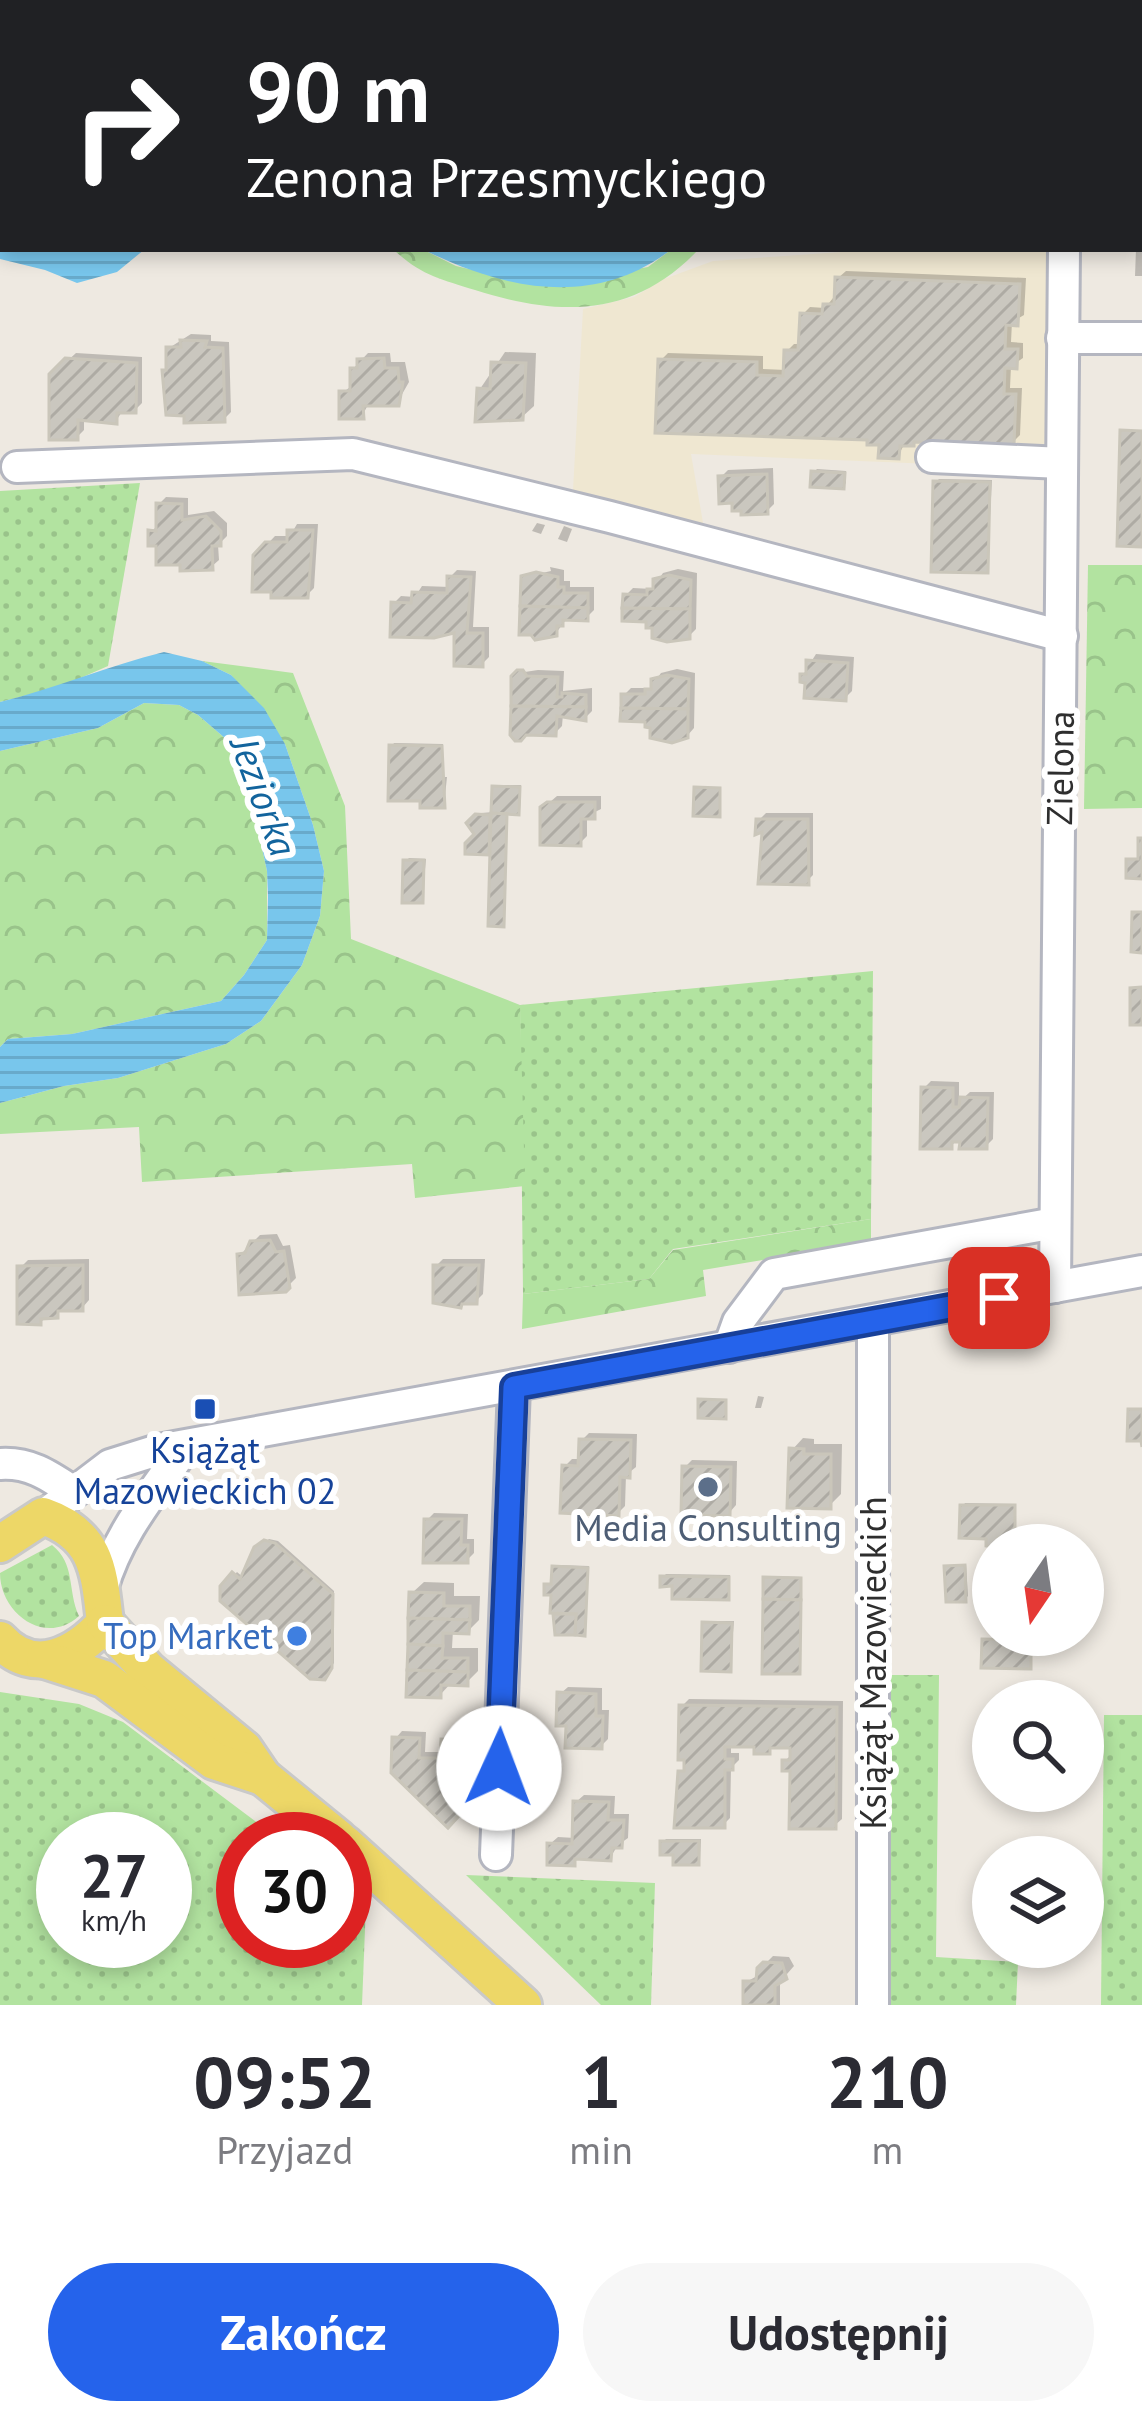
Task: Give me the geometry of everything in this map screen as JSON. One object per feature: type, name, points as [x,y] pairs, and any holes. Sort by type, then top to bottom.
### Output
[{"type":"main road","points":[[16,1526],[64,1523],[85,1542],[97,1565],[103,1606],[148,1670],[244,1749],[263,1777],[306,1812]]},
{"type":"main road","points":[[45,1660],[75,1651],[103,1606]]},
{"type":"main road","points":[[0,1640],[13,1652],[104,1678],[214,1761],[263,1777]]},
{"type":"main road","points":[[372,1869],[523,2005]]},
{"type":"street","name":"Zielona","points":[[1055,1287],[1064,252]]},
{"type":"street","points":[[1062,338],[1142,338]]},
{"type":"street","points":[[17,467],[353,454],[1062,636]]},
{"type":"street","points":[[932,458],[1062,463]]},
{"type":"street","points":[[730,1347],[738,1322],[774,1274],[1055,1223]]},
{"type":"street","points":[[16,1526],[110,1465],[133,1456],[1142,1271]]},
{"type":"street","name":"Książąt Mazowieckich","points":[[873,1322],[873,2005]]},
{"type":"street","points":[[496,1855],[514,1387]]},
{"type":"street","points":[[103,1606],[127,1528],[186,1446]]},
{"type":"street","points":[[0,1464],[35,1468],[72,1491]]},
{"type":"shaded area","points":[[842,252],[1057,252],[1055,469],[691,454],[705,534],[573,490],[583,309],[634,297],[664,279],[713,261]]},
{"type":"green space","points":[[396,252],[428,252],[456,266],[542,286],[648,267],[668,252],[696,252],[649,288],[594,306],[566,307],[506,299],[451,283]]},
{"type":"green space","points":[[140,483],[108,666],[60,687],[0,702],[0,491]]},
{"type":"green space","points":[[1088,565],[1142,565],[1142,808],[1084,809]]},
{"type":"green space","points":[[202,661],[293,673],[345,806],[351,939],[520,1005],[525,1186],[415,1198],[412,1164],[142,1182],[139,1127],[0,1134],[0,1103],[118,1078],[226,1044],[261,1021],[302,965],[320,916],[324,871],[313,825],[285,744],[231,675]]},
{"type":"green space","points":[[144,703],[179,705],[198,715],[226,739],[246,775],[267,871],[267,940],[221,1001],[72,1034],[8,1039],[0,1047],[0,751],[98,728]]},
{"type":"green space","points":[[873,971],[871,1219],[673,1249],[649,1279],[523,1294],[520,1005]]},
{"type":"green space","points":[[871,1219],[871,1242],[703,1270],[706,1296],[522,1329],[523,1294],[649,1279],[673,1250]]},
{"type":"green space","points":[[52,1545],[65,1560],[79,1616],[66,1625],[39,1627],[8,1601],[0,1573]]},
{"type":"green space","points":[[881,1675],[939,1675],[936,1957],[972,1959],[972,1968],[1018,1968],[1016,2005],[879,2005]]},
{"type":"green space","points":[[0,1692],[79,1704],[123,1722],[243,1812],[216,1812],[216,1968],[363,1968],[362,2005],[0,2005]]},
{"type":"green space","points":[[1104,1715],[1142,1715],[1142,2005],[1101,2005]]},
{"type":"green space","points":[[466,1875],[655,1883],[651,2005],[601,2005]]},
{"type":"water","points":[[0,252],[141,252],[117,272],[77,283],[0,259]]},
{"type":"water","points":[[429,252],[667,252],[612,280],[581,286],[517,283]]},
{"type":"water","name":"Jeziorka","points":[[164,652],[202,661],[231,675],[264,708],[285,744],[313,825],[324,871],[320,916],[302,965],[261,1021],[226,1044],[118,1078],[0,1103],[0,1047],[8,1039],[72,1034],[221,1001],[267,940],[267,871],[246,775],[226,739],[198,715],[179,705],[144,703],[98,728],[0,751],[0,702]]},
{"type":"building","points":[[835,277],[1020,284],[1018,326],[1006,325],[1005,349],[1018,349],[1017,369],[1005,368],[1004,394],[1016,394],[1014,445],[914,442],[914,446],[900,446],[899,459],[878,458],[879,445],[867,445],[867,440],[655,433],[658,359],[757,362],[757,375],[783,376],[784,350],[798,350],[800,313],[822,314],[823,304],[834,304]]},
{"type":"building","points":[[180,340],[207,341],[205,347],[223,348],[225,422],[184,423],[184,416],[166,415],[162,370],[166,370],[166,347],[181,347]]},
{"type":"building","points":[[65,358],[137,363],[136,413],[117,413],[117,424],[78,420],[78,440],[49,440],[49,374]]},
{"type":"building","points":[[384,358],[385,368],[398,368],[399,382],[403,382],[399,406],[363,406],[364,419],[339,419],[339,391],[350,391],[350,368],[357,368],[357,359]]},
{"type":"building","points":[[491,362],[526,363],[523,420],[475,422],[477,388],[490,389]]},
{"type":"building","points":[[1120,430],[1142,431],[1142,547],[1117,546]]},
{"type":"building","points":[[811,471],[845,473],[844,489],[810,487]]},
{"type":"building","points":[[767,474],[768,514],[741,515],[741,511],[732,511],[732,503],[719,504],[718,476]]},
{"type":"building","points":[[933,481],[990,482],[988,573],[931,572]]},
{"type":"building","points":[[156,503],[182,504],[182,520],[206,516],[221,531],[221,546],[212,546],[213,570],[180,571],[180,565],[156,565],[156,546],[148,546],[148,530],[156,531]]},
{"type":"building","points":[[287,530],[313,530],[308,598],[271,598],[271,592],[252,592],[253,555],[265,542],[287,542]]},
{"type":"building","points":[[536,572],[558,577],[564,593],[588,593],[588,608],[520,606],[521,576]]},
{"type":"building","points":[[669,575],[691,580],[690,609],[622,608],[623,594],[647,595],[653,579]]},
{"type":"building","points":[[447,576],[471,577],[467,633],[483,633],[483,667],[454,666],[454,633],[434,638],[390,637],[391,602],[411,603],[412,592],[447,593]]},
{"type":"building","points":[[520,606],[588,608],[588,621],[563,620],[557,636],[535,640],[519,635]]},
{"type":"building","points":[[622,608],[690,609],[690,639],[667,642],[652,638],[646,622],[622,621]]},
{"type":"building","points":[[806,660],[848,663],[846,701],[804,698],[800,674],[806,674]]},
{"type":"building","points":[[517,670],[527,676],[558,677],[557,697],[562,693],[586,695],[586,707],[511,706],[511,676]]},
{"type":"building","points":[[667,675],[689,679],[688,709],[621,708],[621,694],[645,694],[645,689],[651,689],[651,679]]},
{"type":"building","points":[[511,706],[586,707],[586,721],[557,716],[556,736],[526,735],[515,741],[510,735]]},
{"type":"building","points":[[621,708],[688,709],[688,738],[672,743],[650,738],[645,722],[620,721]]},
{"type":"building","points":[[389,745],[442,746],[445,808],[420,808],[420,801],[388,801]]},
{"type":"building","points":[[492,786],[520,787],[519,815],[491,813]]},
{"type":"building","points":[[694,787],[720,788],[720,817],[693,816]]},
{"type":"building","points":[[547,802],[595,802],[595,819],[581,819],[581,846],[540,845],[540,807]]},
{"type":"building","points":[[491,813],[507,814],[504,927],[488,926]]},
{"type":"building","points":[[475,814],[490,815],[489,855],[465,854],[465,843],[474,834],[466,823]]},
{"type":"building","points":[[756,819],[808,819],[809,885],[758,884],[762,832],[755,835]]},
{"type":"building","points":[[1138,838],[1142,838],[1142,879],[1126,878],[1126,859],[1138,859]]},
{"type":"building","points":[[403,860],[424,860],[423,903],[402,903]]},
{"type":"building","points":[[1132,912],[1142,912],[1142,953],[1131,952]]},
{"type":"building","points":[[1142,987],[1142,1025],[1130,1025],[1130,988]]},
{"type":"building","points":[[921,1087],[953,1088],[953,1107],[959,1107],[960,1097],[988,1098],[987,1149],[959,1149],[960,1142],[952,1142],[952,1149],[920,1149]]},
{"type":"building","points":[[270,1240],[276,1252],[284,1251],[290,1288],[239,1295],[237,1254],[245,1253],[250,1241]]},
{"type":"building","points":[[83,1265],[83,1311],[58,1311],[58,1318],[41,1319],[41,1325],[17,1324],[17,1266]]},
{"type":"building","points":[[433,1265],[479,1265],[477,1304],[462,1304],[461,1308],[433,1303]]},
{"type":"building","points":[[698,1399],[726,1400],[726,1419],[698,1418]]},
{"type":"building","points":[[1128,1409],[1142,1409],[1142,1447],[1141,1441],[1127,1441]]},
{"type":"building","points":[[579,1439],[631,1440],[630,1478],[620,1477],[619,1516],[560,1513],[562,1465],[578,1466]]},
{"type":"building","points":[[789,1448],[804,1449],[804,1454],[831,1454],[831,1509],[787,1508]]},
{"type":"building","points":[[682,1466],[731,1467],[730,1516],[681,1515]]},
{"type":"building","points":[[960,1505],[1015,1505],[1015,1524],[972,1524],[972,1538],[959,1538]]},
{"type":"building","points":[[424,1519],[462,1519],[461,1545],[468,1545],[468,1563],[423,1563]]},
{"type":"building","name":"Top Market","points":[[264,1540],[275,1543],[333,1594],[332,1668],[325,1680],[310,1679],[220,1601],[220,1586],[232,1572],[240,1579],[254,1547]]},
{"type":"building","points":[[965,1565],[966,1602],[946,1602],[944,1566]]},
{"type":"building","points":[[552,1566],[588,1568],[585,1636],[575,1635],[576,1614],[550,1613],[551,1595],[544,1595],[544,1584],[551,1584]]},
{"type":"building","points":[[660,1576],[729,1577],[729,1600],[672,1599],[672,1586],[660,1587]]},
{"type":"building","points":[[763,1577],[801,1578],[801,1600],[763,1599]]},
{"type":"building","points":[[409,1592],[444,1593],[444,1606],[470,1606],[470,1620],[408,1618]]},
{"type":"building","points":[[763,1599],[801,1600],[800,1674],[762,1674]]},
{"type":"building","points":[[553,1614],[576,1614],[575,1635],[555,1635]]},
{"type":"building","points":[[408,1618],[470,1620],[469,1634],[443,1633],[443,1646],[408,1644]]},
{"type":"building","points":[[702,1622],[732,1623],[731,1672],[701,1671]]},
{"type":"building","points":[[408,1644],[443,1646],[442,1658],[468,1658],[468,1672],[407,1670]]},
{"type":"building","points":[[981,1656],[1031,1656],[1031,1669],[981,1668]]},
{"type":"building","points":[[407,1670],[468,1672],[468,1686],[441,1685],[441,1698],[406,1697]]},
{"type":"building","points":[[557,1692],[596,1694],[596,1716],[603,1716],[602,1749],[565,1748],[566,1726],[556,1726]]},
{"type":"building","points":[[679,1705],[837,1707],[836,1829],[789,1829],[790,1771],[782,1771],[782,1760],[790,1760],[790,1748],[754,1754],[754,1747],[725,1747],[725,1759],[733,1759],[733,1770],[725,1770],[725,1828],[674,1828],[678,1771],[684,1771],[684,1760],[678,1760]]},
{"type":"building","points":[[392,1737],[420,1738],[419,1758],[440,1758],[441,1739],[468,1740],[466,1816],[459,1816],[448,1828],[391,1773]]},
{"type":"building","points":[[573,1801],[609,1802],[608,1820],[624,1820],[622,1848],[612,1848],[611,1861],[575,1859],[575,1866],[547,1865],[547,1843],[572,1844]]},
{"type":"building","points":[[660,1841],[699,1841],[699,1865],[673,1865],[673,1855],[660,1855]]},
{"type":"building","points":[[763,1962],[782,1963],[787,1979],[775,1986],[775,2005],[743,2005],[743,1981],[756,1981]]},
{"type":"place","name":"Książąt Mazowieckich 02","points":[[205,1409]]},
{"type":"place","name":"Media Consulting","points":[[708,1487]]},
{"type":"place","name":"Top Market","points":[[297,1636]]},
{"type":"route","points":[[499,1768],[514,1387],[999,1298]]}]
